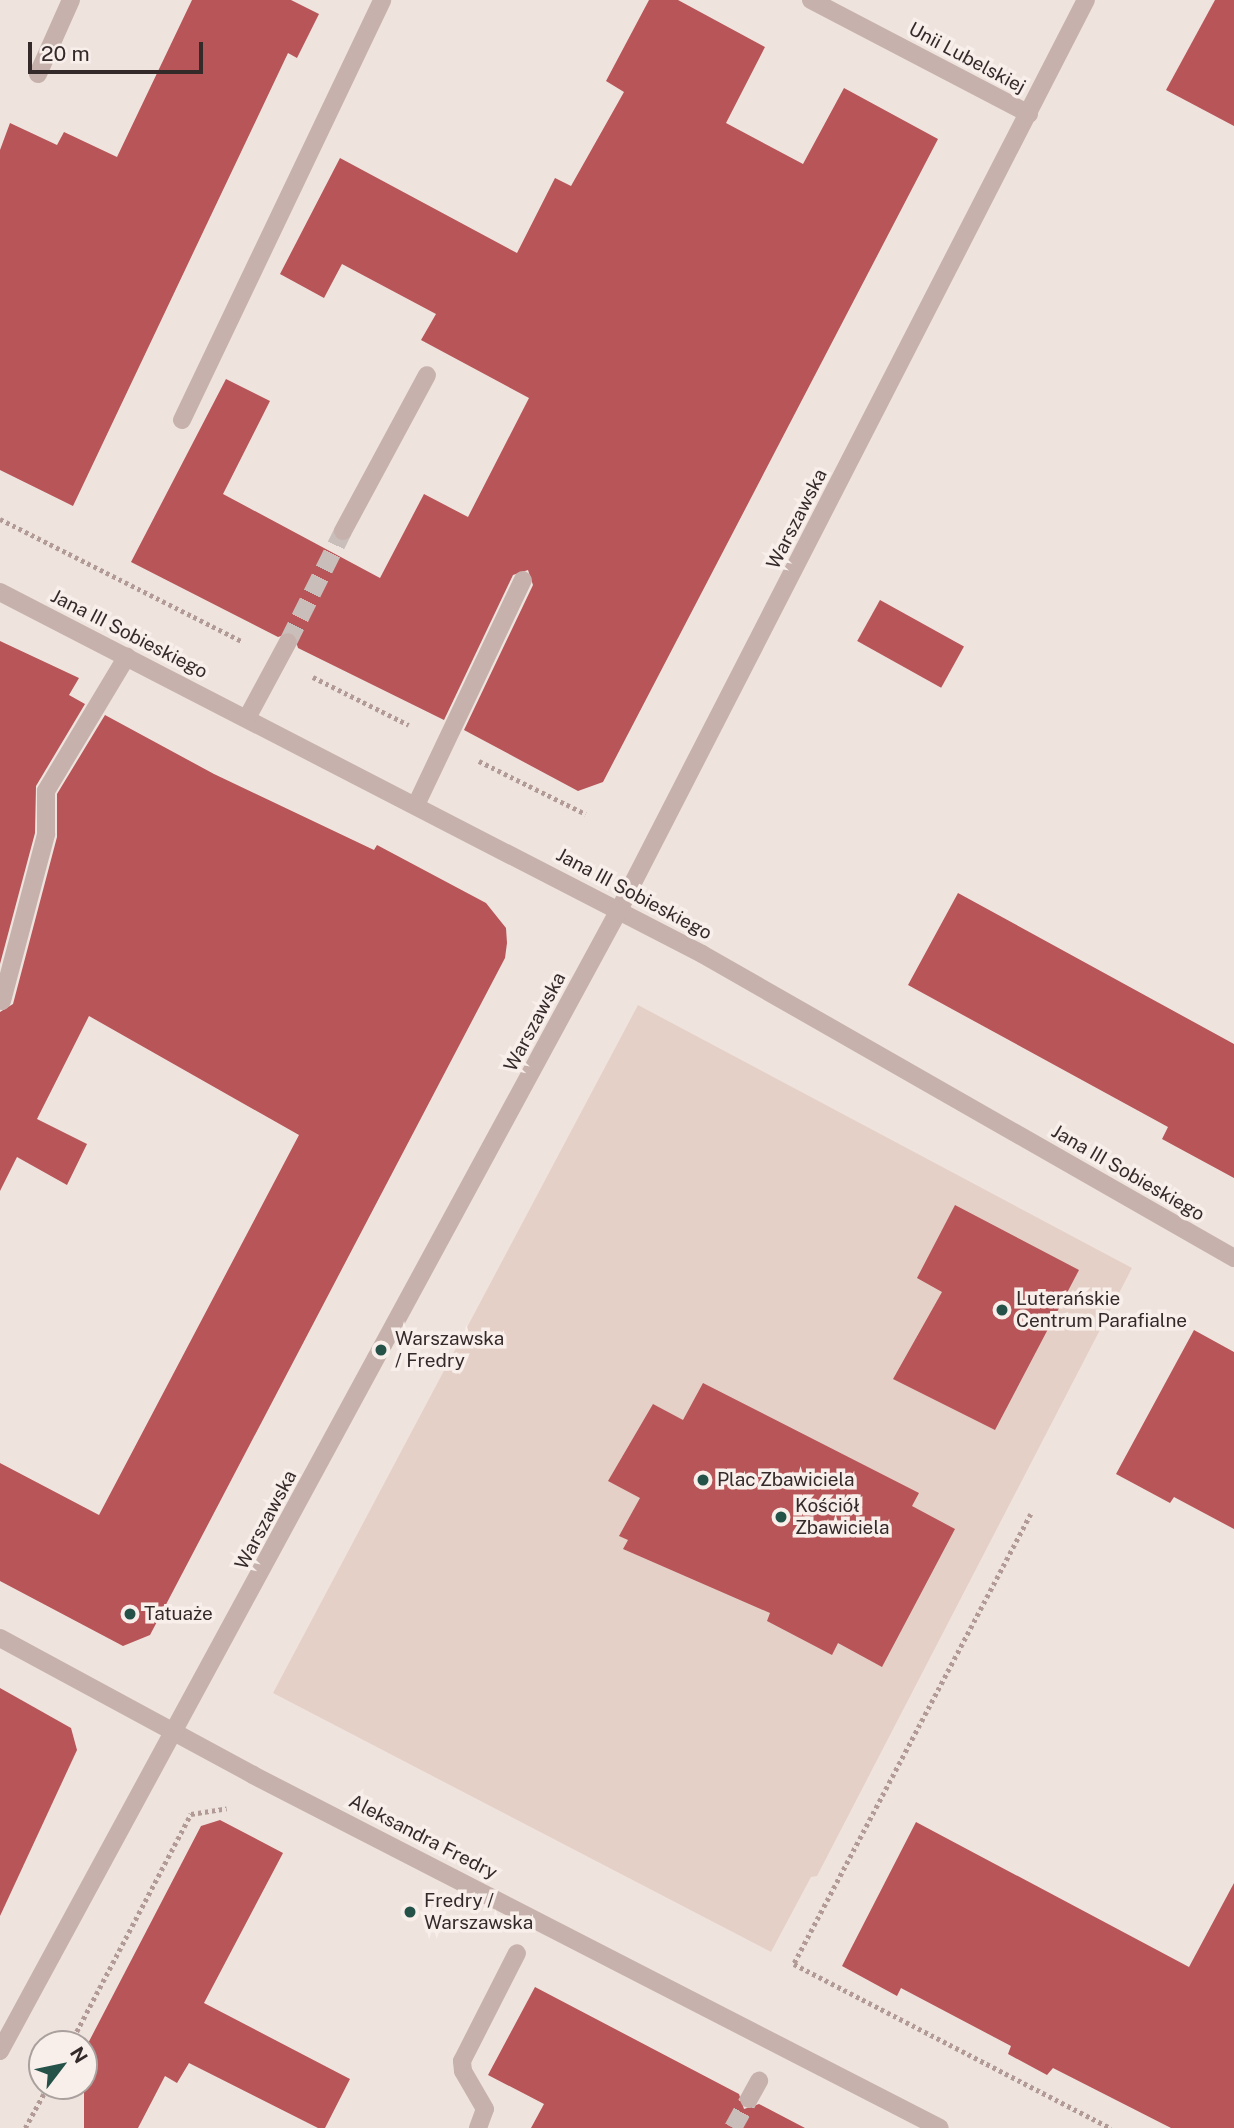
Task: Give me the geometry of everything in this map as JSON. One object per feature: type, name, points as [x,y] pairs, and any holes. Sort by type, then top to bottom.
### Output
[{"type":"street","points":[[38,74],[71,0]]},
{"type":"street","points":[[182,420],[382,0]]},
{"type":"street","name":"Unii Lubelskiej","points":[[811,0],[1029,114]]},
{"type":"street","name":"Warszawska","points":[[0,2051],[618,912],[1086,0]]},
{"type":"street","points":[[343,531],[427,375]]},
{"type":"street","points":[[416,805],[523,580]]},
{"type":"street","name":"Jana III Sobieskiego","points":[[0,592],[702,954],[1234,1258]]},
{"type":"street","points":[[247,718],[288,642]]},
{"type":"street","points":[[2,1001],[46,834],[46,791],[127,656]]},
{"type":"street","name":"Aleksandra Fredry","points":[[0,1638],[174,1734],[940,2128]]},
{"type":"street","points":[[478,2128],[485,2109],[463,2071],[462,2061],[517,1953]]},
{"type":"street","points":[[749,2099],[759,2081]]},
{"type":"path","points":[[1031,1514],[794,1964],[1111,2128]]},
{"type":"path","points":[[77,2030],[191,1814],[232,1807]]},
{"type":"path","points":[[25,2128],[40,2100]]},
{"type":"shaded area","name":"Plac Zbawiciela","points":[[638,1005],[1132,1268],[817,1876],[811,1877],[771,1952],[273,1693]]},
{"type":"building","points":[[192,0],[291,0],[319,14],[297,58],[288,53],[73,506],[0,470],[0,150],[10,123],[57,145],[64,132],[117,157]]},
{"type":"building","points":[[649,0],[678,0],[765,47],[726,123],[803,164],[844,88],[938,139],[603,782],[578,791],[464,730],[533,585],[528,570],[513,575],[444,720],[298,648],[293,632],[278,637],[131,562],[226,379],[270,401],[223,494],[380,578],[424,494],[468,517],[529,398],[421,340],[436,314],[342,264],[324,298],[280,274],[340,158],[517,253],[555,178],[571,186],[624,92],[606,81]]},
{"type":"building","points":[[1215,0],[1234,0],[1234,126],[1166,90]]},
{"type":"building","points":[[880,600],[964,647],[941,688],[857,641]]},
{"type":"building","points":[[0,641],[79,678],[69,695],[85,704],[36,786],[35,833],[0,964]]},
{"type":"building","points":[[105,715],[214,774],[374,850],[377,845],[486,903],[506,928],[507,943],[505,958],[150,1635],[123,1646],[0,1581],[0,1463],[99,1515],[299,1135],[89,1016],[37,1119],[87,1144],[67,1185],[17,1157],[0,1191],[0,1012],[13,1004],[57,837],[57,794]]},
{"type":"building","points":[[958,893],[1234,1044],[1234,1178],[1162,1139],[1168,1127],[908,985]]},
{"type":"building","name":"Luterańskie Centrum Parafialne","points":[[955,1205],[1079,1270],[995,1430],[893,1379],[942,1292],[917,1278]]},
{"type":"building","points":[[1194,1330],[1234,1352],[1234,1529],[1174,1497],[1170,1503],[1116,1474]]},
{"type":"building","name":"Kościół Zbawiciela","points":[[703,1383],[919,1493],[912,1506],[955,1529],[882,1667],[838,1643],[832,1655],[767,1621],[770,1613],[623,1549],[628,1540],[619,1536],[640,1498],[608,1481],[653,1404],[683,1420]]},
{"type":"building","points":[[0,1688],[71,1728],[77,1750],[0,1916]]},
{"type":"building","points":[[220,1820],[283,1853],[204,2003],[350,2079],[325,2128],[318,2128],[189,2063],[177,2083],[165,2076],[138,2128],[84,2128],[84,2100],[98,2100],[98,2030],[95,2030],[201,1826]]},
{"type":"building","points":[[916,1822],[1189,1967],[1234,1883],[1234,2128],[1171,2128],[1053,2068],[1047,2075],[1008,2054],[1011,2046],[901,1988],[897,1996],[842,1966]]},
{"type":"building","points":[[535,1987],[739,2094],[744,2109],[759,2104],[805,2128],[531,2128],[544,2104],[488,2075]]},
{"type":"tunnel","points":[[288,642],[343,531]]},
{"type":"tunnel","points":[[733,2128],[749,2099]]},
{"type":"place","name":"Luterańskie Centrum Parafialne","points":[[1002,1310]]},
{"type":"place","name":"Warszawska / Fredry","points":[[381,1350]]},
{"type":"place","name":"Plac Zbawiciela","points":[[703,1480]]},
{"type":"place","name":"Kościół Zbawiciela","points":[[781,1517]]},
{"type":"place","name":"Tatuaże","points":[[130,1614]]},
{"type":"place","name":"Fredry / Warszawska","points":[[410,1912]]}]
